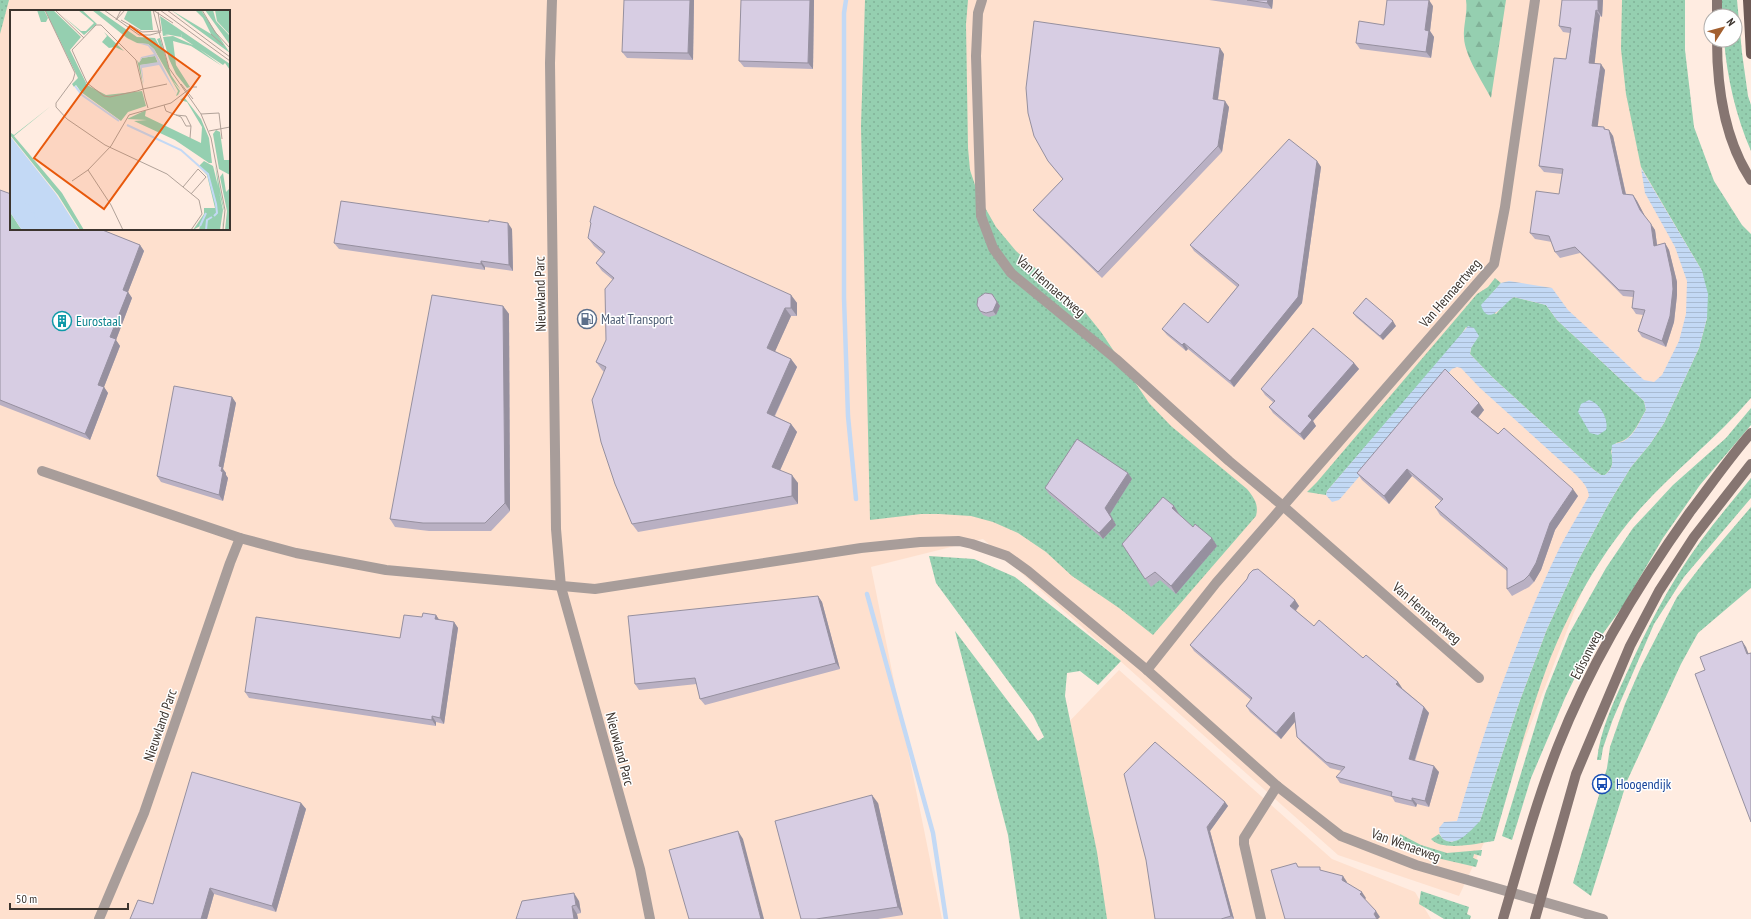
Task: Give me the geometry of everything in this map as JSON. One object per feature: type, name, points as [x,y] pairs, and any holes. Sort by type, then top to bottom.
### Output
[{"type":"main road","points":[[1748,0],[1751,54]]},
{"type":"main road","points":[[1717,48],[1720,94],[1729,134],[1751,180]]},
{"type":"main road","name":"Edisonweg","points":[[1503,919],[1529,833],[1558,746],[1606,645],[1630,602],[1658,558],[1710,485],[1751,433]]},
{"type":"main road","points":[[1535,919],[1576,774],[1630,646],[1658,591],[1694,536],[1751,464]]},
{"type":"street","name":"Nieuwland Parc","points":[[552,0],[550,63],[556,529],[561,587],[640,869],[650,919]]},
{"type":"street","name":"Van Hennaertweg","points":[[982,0],[978,13],[976,56],[981,216],[993,248],[1011,274],[1116,359],[1229,461],[1283,506],[1479,678]]},
{"type":"street","name":"Van Hennaertweg","points":[[1147,670],[1178,629],[1283,506],[1494,264],[1505,207],[1535,0]]},
{"type":"street","points":[[42,471],[240,538],[296,553],[386,570],[561,587]]},
{"type":"street","name":"Nieuwland Parc","points":[[99,919],[144,813],[230,563],[240,538]]},
{"type":"street","name":"Van Wenaeweg","points":[[561,587],[595,589],[861,548],[920,542],[959,541],[1007,556],[1028,571],[1147,670],[1277,786],[1342,836],[1416,865],[1603,919]]},
{"type":"street","points":[[1261,919],[1244,844],[1244,838],[1277,786]]},
{"type":"shaded area","points":[[0,0],[1671,0],[1685,168],[1751,258],[1597,553],[1489,832],[1459,896],[1338,855],[983,539],[871,567],[942,919],[0,919]]},
{"type":"shaded area","points":[[1119,670],[1332,859],[1415,892],[1431,919],[1059,919],[1033,759]]},
{"type":"green space","points":[[0,0],[9,0],[0,34]]},
{"type":"green space","points":[[865,0],[968,0],[966,24],[968,148],[970,170],[979,197],[996,227],[1016,251],[1085,312],[1101,332],[1149,403],[1171,426],[1247,489],[1255,501],[1257,508],[1256,516],[1153,635],[1119,608],[1072,576],[1046,552],[1018,533],[993,522],[971,516],[939,514],[921,514],[870,520],[861,126]]},
{"type":"green space","points":[[1466,0],[1506,0],[1491,98],[1467,53],[1464,38]]},
{"type":"green space","points":[[1622,0],[1685,0],[1685,50],[1694,127],[1714,181],[1742,225],[1751,234],[1751,398],[1721,430],[1642,506],[1616,539],[1592,574],[1563,629],[1539,688],[1494,841],[1461,846],[1443,845],[1436,843],[1431,839],[1439,834],[1443,839],[1452,842],[1480,821],[1520,700],[1547,629],[1579,559],[1609,503],[1631,467],[1650,444],[1664,423],[1699,348],[1707,318],[1702,271],[1641,167],[1626,94],[1621,49]]},
{"type":"green space","points":[[1721,0],[1737,0],[1738,8],[1722,8]]},
{"type":"green space","points":[[1725,48],[1742,48],[1748,96],[1751,105],[1751,151],[1737,111]]},
{"type":"green space","points":[[1495,278],[1501,283],[1482,305],[1496,314],[1508,300],[1514,297],[1546,305],[1557,320],[1644,401],[1646,410],[1631,435],[1616,443],[1611,451],[1612,464],[1608,472],[1605,475],[1601,475],[1594,470],[1492,377],[1470,354],[1471,348],[1478,336],[1466,327],[1459,338],[1327,491],[1326,495],[1307,492],[1477,294],[1488,287]]},
{"type":"green space","points":[[1751,408],[1751,425],[1700,485],[1663,538],[1623,606],[1583,661],[1565,698],[1531,778],[1512,840],[1502,836],[1545,694],[1569,634],[1606,568],[1633,528],[1673,485],[1726,438]]},
{"type":"green space","points":[[1751,478],[1751,498],[1684,577],[1654,624],[1613,719],[1603,748],[1601,760],[1597,760],[1604,728],[1620,687],[1641,642],[1668,591],[1700,542]]},
{"type":"green space","points":[[1751,507],[1751,588],[1698,633],[1681,664],[1627,781],[1591,896],[1573,883],[1607,768],[1610,747],[1625,704],[1641,667],[1677,597],[1704,562]]},
{"type":"green space","points":[[929,556],[974,559],[1015,577],[1121,661],[1098,685],[1080,671],[1067,673],[1065,696],[1097,852],[1107,919],[1020,919],[1008,835],[955,631],[1038,741],[1044,737],[1033,715],[936,583]]},
{"type":"green space","points":[[1400,834],[1421,845],[1447,853],[1482,850],[1481,856],[1474,854],[1473,858],[1478,860],[1476,867],[1424,855],[1399,840]]},
{"type":"green space","points":[[1421,891],[1469,907],[1467,914],[1471,916],[1470,919],[1444,919],[1419,904]]},
{"type":"water","points":[[1641,168],[1702,271],[1708,294],[1707,318],[1699,348],[1664,423],[1650,444],[1631,467],[1609,503],[1579,559],[1547,629],[1520,700],[1480,821],[1463,837],[1453,842],[1448,841],[1441,837],[1439,828],[1444,822],[1457,821],[1478,752],[1515,649],[1562,542],[1589,496],[1587,489],[1584,483],[1574,473],[1480,388],[1461,368],[1457,367],[1452,369],[1339,500],[1332,502],[1326,495],[1327,491],[1468,326],[1474,328],[1479,336],[1471,348],[1470,354],[1492,377],[1594,470],[1601,475],[1605,475],[1609,471],[1612,465],[1612,445],[1624,441],[1634,431],[1646,410],[1644,401],[1557,320],[1546,305],[1514,297],[1497,312],[1488,315],[1484,312],[1481,305],[1501,283],[1509,281],[1552,288],[1568,310],[1644,380],[1654,382],[1662,375],[1679,341],[1686,314],[1687,281],[1675,247],[1645,193]]},
{"type":"water","points":[[1589,400],[1600,408],[1605,417],[1607,426],[1606,430],[1598,435],[1590,433],[1578,412],[1581,404]]},
{"type":"building","points":[[624,0],[690,0],[688,53],[622,52]]},
{"type":"building","points":[[741,0],[810,0],[808,63],[739,61]]},
{"type":"building","points":[[1247,0],[1268,0],[1267,3]]},
{"type":"building","points":[[1387,0],[1429,0],[1425,30],[1429,31],[1426,52],[1356,43],[1359,21],[1384,25]]},
{"type":"building","points":[[1562,0],[1598,0],[1598,11],[1596,10],[1589,63],[1601,64],[1592,126],[1604,127],[1604,129],[1609,130],[1623,194],[1633,195],[1640,210],[1651,224],[1654,246],[1665,243],[1672,276],[1673,289],[1670,316],[1662,341],[1638,331],[1645,310],[1632,308],[1634,291],[1619,290],[1575,247],[1555,252],[1549,236],[1530,233],[1536,191],[1559,194],[1563,169],[1539,166],[1554,58],[1566,59],[1571,28],[1559,26]]},
{"type":"building","points":[[1034,21],[1220,48],[1213,99],[1225,101],[1218,146],[1098,272],[1033,210],[1063,179],[1048,161],[1034,136],[1028,113],[1026,88]]},
{"type":"building","points":[[1289,139],[1317,161],[1298,297],[1230,381],[1184,343],[1182,345],[1162,329],[1184,303],[1208,323],[1239,285],[1190,245]]},
{"type":"building","name":"Eurostaal","points":[[0,190],[10,194],[10,230],[102,230],[140,245],[123,290],[128,292],[110,337],[116,339],[98,385],[104,387],[85,434],[0,400]]},
{"type":"building","points":[[341,201],[489,222],[489,220],[508,223],[509,265],[481,261],[481,264],[334,243]]},
{"type":"building","points":[[594,206],[791,295],[791,308],[785,308],[767,348],[791,359],[767,413],[791,424],[772,467],[792,475],[792,496],[632,524],[615,484],[601,442],[592,400],[606,367],[596,362],[606,340],[605,289],[614,278],[596,263],[605,252],[588,238]]},
{"type":"building","points":[[985,293],[992,294],[997,302],[993,311],[986,313],[980,311],[977,305],[978,298]]},
{"type":"building","points":[[432,295],[503,306],[505,503],[485,523],[423,523],[390,519]]},
{"type":"building","points":[[1366,298],[1393,321],[1380,336],[1353,313]]},
{"type":"building","points":[[1313,328],[1354,363],[1308,416],[1312,420],[1300,434],[1269,407],[1275,401],[1261,389]]},
{"type":"building","points":[[1445,369],[1479,403],[1471,412],[1498,434],[1504,428],[1573,489],[1550,523],[1536,563],[1529,575],[1524,580],[1507,589],[1507,568],[1435,507],[1443,499],[1407,469],[1384,496],[1357,473]]},
{"type":"building","points":[[174,386],[232,397],[219,466],[222,467],[221,471],[223,472],[219,495],[157,476]]},
{"type":"building","points":[[1077,439],[1128,473],[1105,508],[1112,519],[1099,533],[1045,488]]},
{"type":"building","points":[[1163,497],[1174,506],[1172,508],[1193,527],[1195,524],[1212,538],[1171,586],[1155,572],[1145,579],[1122,544]]},
{"type":"building","points":[[1258,569],[1295,600],[1290,606],[1314,626],[1319,620],[1363,658],[1366,655],[1398,682],[1396,684],[1424,707],[1409,759],[1434,766],[1425,801],[1412,798],[1412,801],[1391,796],[1392,792],[1336,777],[1345,767],[1326,762],[1297,737],[1294,712],[1276,733],[1246,706],[1252,698],[1190,645],[1247,579],[1249,574],[1253,570]]},
{"type":"building","points":[[818,596],[836,663],[700,699],[695,678],[635,684],[628,616]]},
{"type":"building","points":[[423,613],[436,615],[435,619],[454,622],[440,718],[432,716],[432,720],[245,692],[256,617],[400,638],[404,615],[422,617]]},
{"type":"building","points":[[1742,641],[1747,654],[1751,653],[1751,822],[1695,674],[1705,670],[1700,657]]},
{"type":"building","points":[[1155,742],[1225,802],[1207,827],[1231,916],[1221,919],[1155,919],[1146,860],[1124,774]]},
{"type":"building","points":[[192,772],[301,803],[272,906],[210,888],[201,919],[130,919],[138,900],[153,904]]},
{"type":"building","points":[[872,795],[898,907],[816,919],[801,919],[775,821]]},
{"type":"building","points":[[738,831],[761,919],[689,919],[669,850]]},
{"type":"building","points":[[1296,863],[1298,867],[1320,867],[1320,870],[1343,876],[1342,880],[1362,892],[1360,894],[1376,911],[1374,914],[1377,919],[1285,919],[1271,870]]},
{"type":"building","points":[[574,893],[576,905],[572,906],[574,919],[516,919],[522,901]]},
{"type":"waterway","points":[[846,0],[844,13],[844,298],[848,416],[856,499]]},
{"type":"waterway","points":[[867,594],[933,833],[946,919]]},
{"type":"place","name":"Maat Transport","points":[[587,319]]},
{"type":"place","name":"Eurostaal","points":[[62,321]]},
{"type":"place","name":"Hoogendijk","points":[[1602,784]]}]
